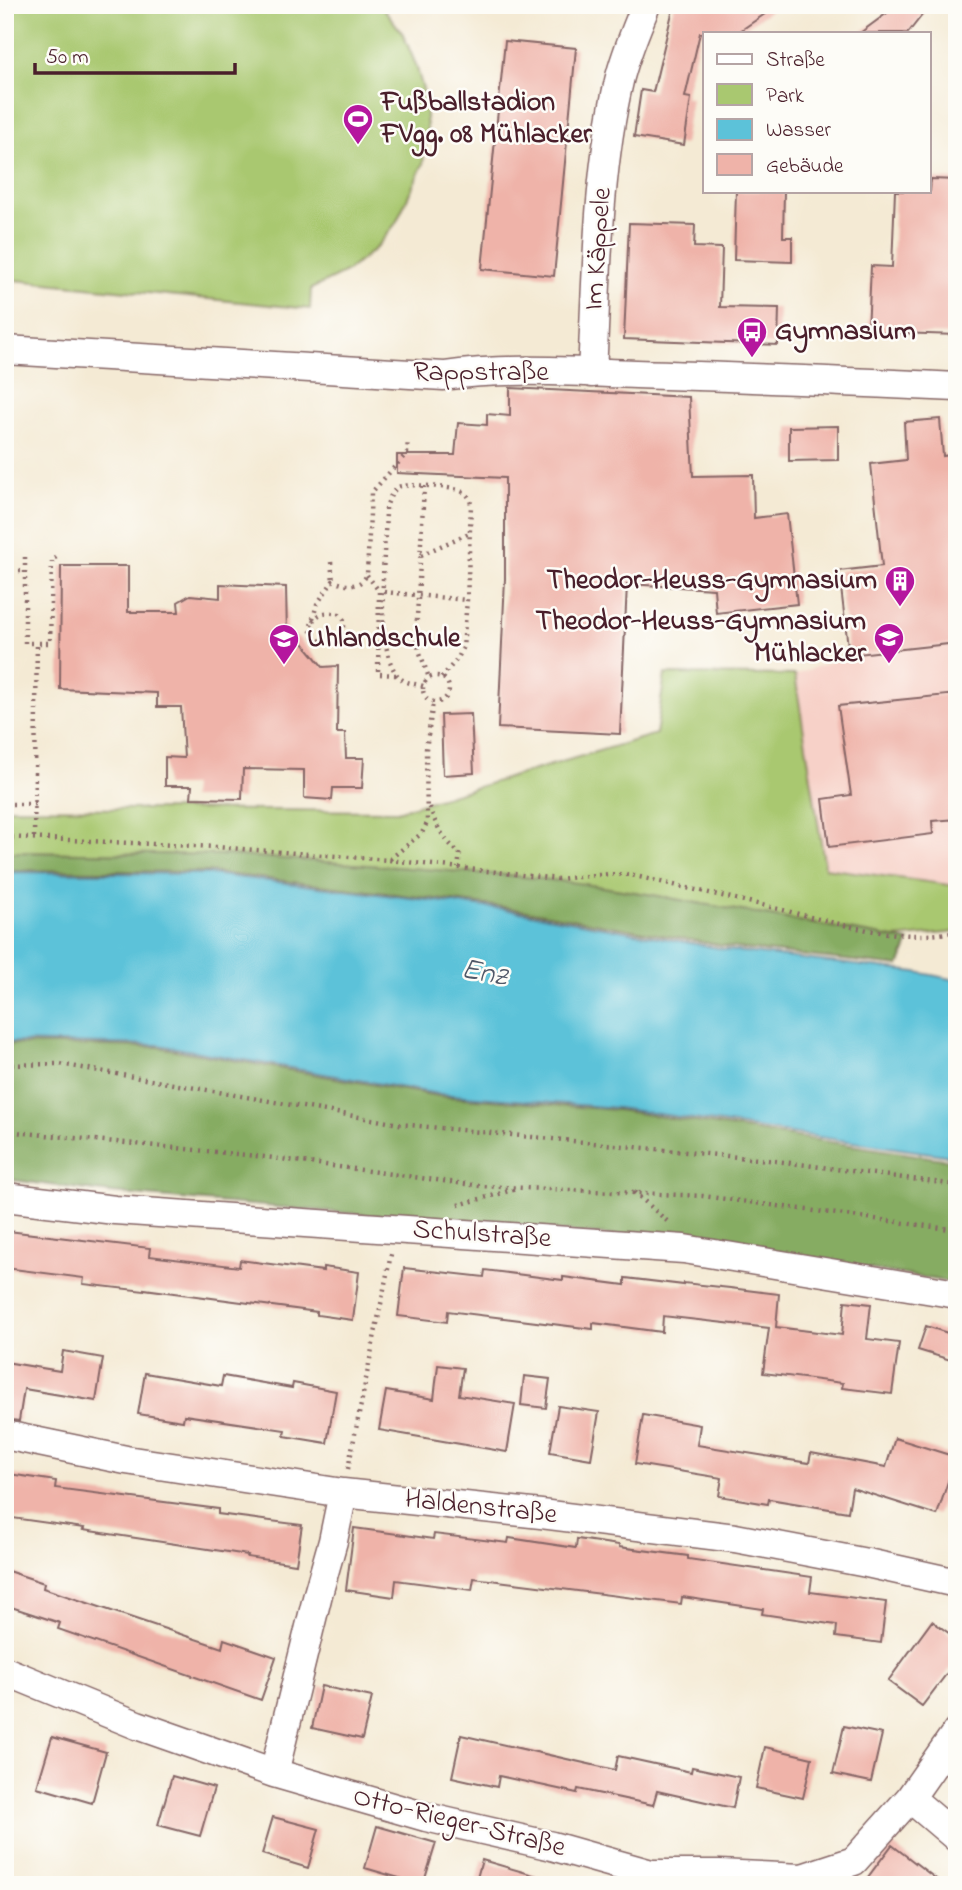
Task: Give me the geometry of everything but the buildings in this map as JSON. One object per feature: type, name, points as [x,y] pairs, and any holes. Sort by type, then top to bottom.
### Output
[{"type":"street","name":"Im Käppele","points":[[592,373],[607,141],[619,78],[646,5]]},
{"type":"street","name":"Rappstraße","points":[[5,349],[444,376],[469,372],[592,373],[957,387]]},
{"type":"street","name":"Schulstraße","points":[[5,1197],[115,1210],[684,1249],[957,1294]]},
{"type":"street","name":"Haldenstraße","points":[[5,1435],[126,1460],[343,1493],[735,1538],[957,1583]]},
{"type":"street","points":[[274,1773],[343,1493]]},
{"type":"street","name":"Otto-Rieger-Straße","points":[[5,1671],[137,1725],[274,1773],[426,1817],[552,1846],[652,1879],[719,1874],[802,1878],[853,1861],[910,1798],[957,1731]]},
{"type":"street","points":[[910,1798],[957,1838]]},
{"type":"path","points":[[397,675],[378,674],[379,591],[368,575],[371,493],[407,453],[408,440]]},
{"type":"path","points":[[423,685],[406,683],[397,675],[386,653],[383,632],[386,507],[391,494],[399,486],[457,489],[467,495],[471,505],[463,648],[441,678]]},
{"type":"path","points":[[424,486],[416,636],[429,678]]},
{"type":"path","points":[[421,555],[469,533]]},
{"type":"path","points":[[25,557],[25,643],[50,643],[52,559],[57,557]]},
{"type":"path","points":[[313,621],[327,612],[339,614],[344,620],[344,631],[334,643],[315,639],[310,629],[317,604],[333,581],[331,562]]},
{"type":"path","points":[[5,572],[25,572]]},
{"type":"path","points":[[333,581],[356,586],[368,575]]},
{"type":"path","points":[[384,592],[467,600]]},
{"type":"path","points":[[34,837],[37,643]]},
{"type":"path","points":[[429,678],[441,678],[447,683],[449,692],[445,699],[433,702],[424,694],[423,685],[429,678]]},
{"type":"path","points":[[389,860],[422,833],[427,823],[426,749],[433,702]]},
{"type":"path","points":[[427,797],[433,816],[449,845],[460,853],[458,868]]},
{"type":"path","points":[[5,804],[35,804]]},
{"type":"path","points":[[5,837],[216,847],[389,860],[558,878],[631,875],[838,923],[908,936],[957,932]]},
{"type":"path","points":[[5,1065],[60,1064],[398,1124],[768,1160],[957,1185]]},
{"type":"path","points":[[5,1131],[266,1157],[480,1186],[703,1196],[957,1230]]},
{"type":"path","points":[[456,1206],[523,1188]]},
{"type":"path","points":[[343,1493],[397,1229]]},
{"type":"shaded area","name":"Theodor-Heuss-Gymnasium Mühlacker","points":[[957,454],[957,886],[825,868],[795,675],[848,655],[839,571],[882,566],[871,464]]},
{"type":"green space","points":[[5,5],[381,5],[403,34],[416,65],[424,93],[427,129],[423,164],[396,223],[376,248],[346,272],[311,289],[310,309],[5,279]]},
{"type":"green space","points":[[665,674],[795,675],[825,868],[957,886],[957,932],[894,938],[647,894],[505,875],[227,855],[5,852],[5,808],[397,811],[656,734]]},
{"type":"green space","points":[[5,852],[227,855],[505,875],[647,894],[909,941],[899,966],[735,948],[503,907],[209,872],[5,870]]},
{"type":"green space","points":[[5,1044],[158,1047],[438,1096],[617,1110],[957,1161],[957,1283],[712,1244],[111,1193],[5,1179]]},
{"type":"water","name":"Enz","points":[[5,872],[209,874],[503,909],[735,951],[916,972],[957,980],[957,1157],[617,1108],[438,1094],[159,1045],[5,1042]]},
{"type":"place","name":"Fußballstadion FVgg. 08 Mühlacker","points":[[358,146]]},
{"type":"place","name":"Gymnasium","points":[[752,359]]},
{"type":"place","name":"Theodor-Heuss-Gymnasium","points":[[900,608]]},
{"type":"place","name":"Theodor-Heuss-Gymnasium Mühlacker","points":[[889,665]]},
{"type":"place","name":"Uhlandschule","points":[[284,666]]}]
